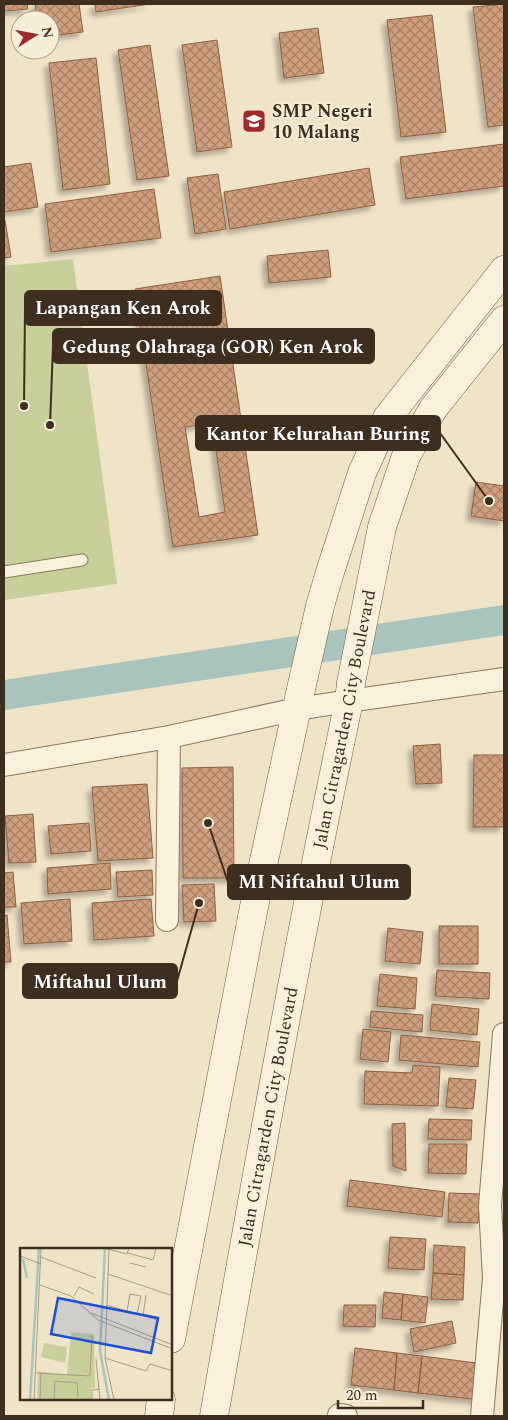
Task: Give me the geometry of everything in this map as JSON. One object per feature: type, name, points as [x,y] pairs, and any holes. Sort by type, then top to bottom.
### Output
[{"type":"main road","points":[[172,1334],[254,907],[320,606],[362,472],[388,418],[504,270]]},
{"type":"main road","name":"Jalan Citragarden City Boulevard","points":[[214,1416],[321,833],[382,527],[406,456],[433,409],[504,320]]},
{"type":"main road","points":[[159,1416],[161,1400]]},
{"type":"street","points":[[4,765],[169,737],[299,699],[350,692],[504,679]]},
{"type":"street","points":[[167,920],[169,737]]},
{"type":"street","points":[[482,1416],[495,1368],[494,1278],[504,1034]]},
{"type":"lane","points":[[4,572],[82,560]]},
{"type":"green space","points":[[73,259],[117,584],[4,600],[4,266]]},
{"type":"building","points":[[4,4],[27,4],[28,9],[10,10],[4,11]]},
{"type":"building","points":[[35,4],[79,4],[83,32],[60,35],[60,10],[36,10]]},
{"type":"building","points":[[95,4],[150,4],[96,12]]},
{"type":"building","points":[[504,4],[504,125],[488,127],[473,7]]},
{"type":"building","points":[[432,15],[446,132],[401,137],[387,20]]},
{"type":"building","points":[[318,28],[324,73],[284,78],[279,33]]},
{"type":"building","points":[[217,40],[232,147],[197,152],[182,45]]},
{"type":"building","points":[[150,45],[169,176],[137,180],[118,50]]},
{"type":"building","points":[[96,58],[110,184],[63,190],[49,63]]},
{"type":"building","points":[[504,144],[504,186],[406,199],[400,157]]},
{"type":"building","points":[[31,163],[38,207],[4,212],[4,167]]},
{"type":"building","points":[[369,168],[375,205],[230,229],[224,192]]},
{"type":"building","points":[[218,174],[226,229],[195,234],[187,178]]},
{"type":"building","points":[[154,189],[161,238],[51,252],[45,204]]},
{"type":"building","points":[[4,220],[11,257],[4,258]]},
{"type":"building","points":[[328,250],[331,277],[269,283],[267,256]]},
{"type":"building","points":[[220,276],[258,535],[173,547],[135,289]],"holes":[[[212,423],[225,512],[199,517],[185,427]]]},
{"type":"building","points":[[476,482],[504,486],[504,521],[471,516]]},
{"type":"building","points":[[440,744],[442,783],[416,784],[413,746]]},
{"type":"building","points":[[474,755],[504,755],[504,827],[473,827]]},
{"type":"building","points":[[233,767],[234,878],[183,878],[182,768]]},
{"type":"building","points":[[147,784],[153,858],[98,861],[92,787]]},
{"type":"building","points":[[33,814],[36,862],[9,863],[5,816]]},
{"type":"building","points":[[89,823],[91,851],[51,854],[48,826]]},
{"type":"building","points":[[110,863],[111,889],[48,894],[47,868]]},
{"type":"building","points":[[152,870],[153,895],[118,897],[116,872]]},
{"type":"building","points":[[13,872],[16,907],[4,907],[4,873]]},
{"type":"building","points":[[214,884],[216,921],[184,922],[182,885]]},
{"type":"building","points":[[70,899],[72,941],[24,944],[21,903]]},
{"type":"building","points":[[151,899],[154,936],[94,940],[92,903]]},
{"type":"building","points":[[7,915],[11,962],[4,962],[4,916]]},
{"type":"building","points":[[439,926],[478,926],[478,964],[439,964]]},
{"type":"building","points":[[388,928],[423,932],[420,964],[385,961]]},
{"type":"building","points":[[437,970],[490,973],[489,999],[435,996]]},
{"type":"building","points":[[380,974],[417,978],[415,1009],[377,1006]]},
{"type":"building","points":[[432,1004],[479,1009],[477,1035],[430,1030]]},
{"type":"building","points":[[371,1011],[423,1015],[422,1032],[370,1027]]},
{"type":"building","points":[[363,1029],[391,1032],[388,1062],[360,1059]]},
{"type":"building","points":[[401,1035],[480,1042],[478,1067],[399,1060]]},
{"type":"building","points":[[413,1065],[440,1067],[438,1106],[364,1104],[365,1071],[412,1073]]},
{"type":"building","points":[[449,1078],[476,1080],[473,1109],[446,1107]]},
{"type":"building","points":[[429,1119],[472,1120],[471,1140],[428,1139]]},
{"type":"building","points":[[405,1123],[406,1171],[393,1166],[392,1124]]},
{"type":"building","points":[[429,1144],[467,1144],[466,1174],[428,1173]]},
{"type":"building","points":[[350,1180],[445,1192],[442,1217],[347,1206]]},
{"type":"building","points":[[449,1193],[480,1194],[478,1223],[448,1222]]},
{"type":"building","points":[[390,1237],[426,1239],[424,1270],[388,1268]]},
{"type":"building","points":[[434,1245],[465,1247],[464,1275],[433,1273]]},
{"type":"building","points":[[433,1273],[464,1275],[463,1300],[431,1299]]},
{"type":"building","points":[[384,1292],[403,1294],[401,1320],[382,1318]]},
{"type":"building","points":[[403,1294],[428,1297],[425,1323],[401,1320]]},
{"type":"building","points":[[344,1305],[376,1305],[375,1327],[343,1326]]},
{"type":"building","points":[[452,1321],[456,1343],[414,1352],[410,1329]]},
{"type":"building","points":[[355,1348],[397,1353],[394,1390],[351,1385]]},
{"type":"building","points":[[397,1353],[422,1356],[418,1393],[394,1390]]},
{"type":"building","points":[[422,1356],[484,1364],[480,1400],[418,1393]]},
{"type":"waterway","points":[[4,695],[504,620]]},
{"type":"place","name":"SMP Negeri 10 Malang","points":[[254,121]]},
{"type":"place","name":"Lapangan Ken Arok","points":[[24,406]]},
{"type":"place","name":"Gedung Olahraga (GOR) Ken Arok","points":[[50,425]]},
{"type":"place","name":"Kantor Kelurahan Buring","points":[[489,501]]},
{"type":"place","name":"MI Niftahul Ulum","points":[[208,823]]},
{"type":"place","name":"Miftahul Ulum","points":[[199,903]]}]
